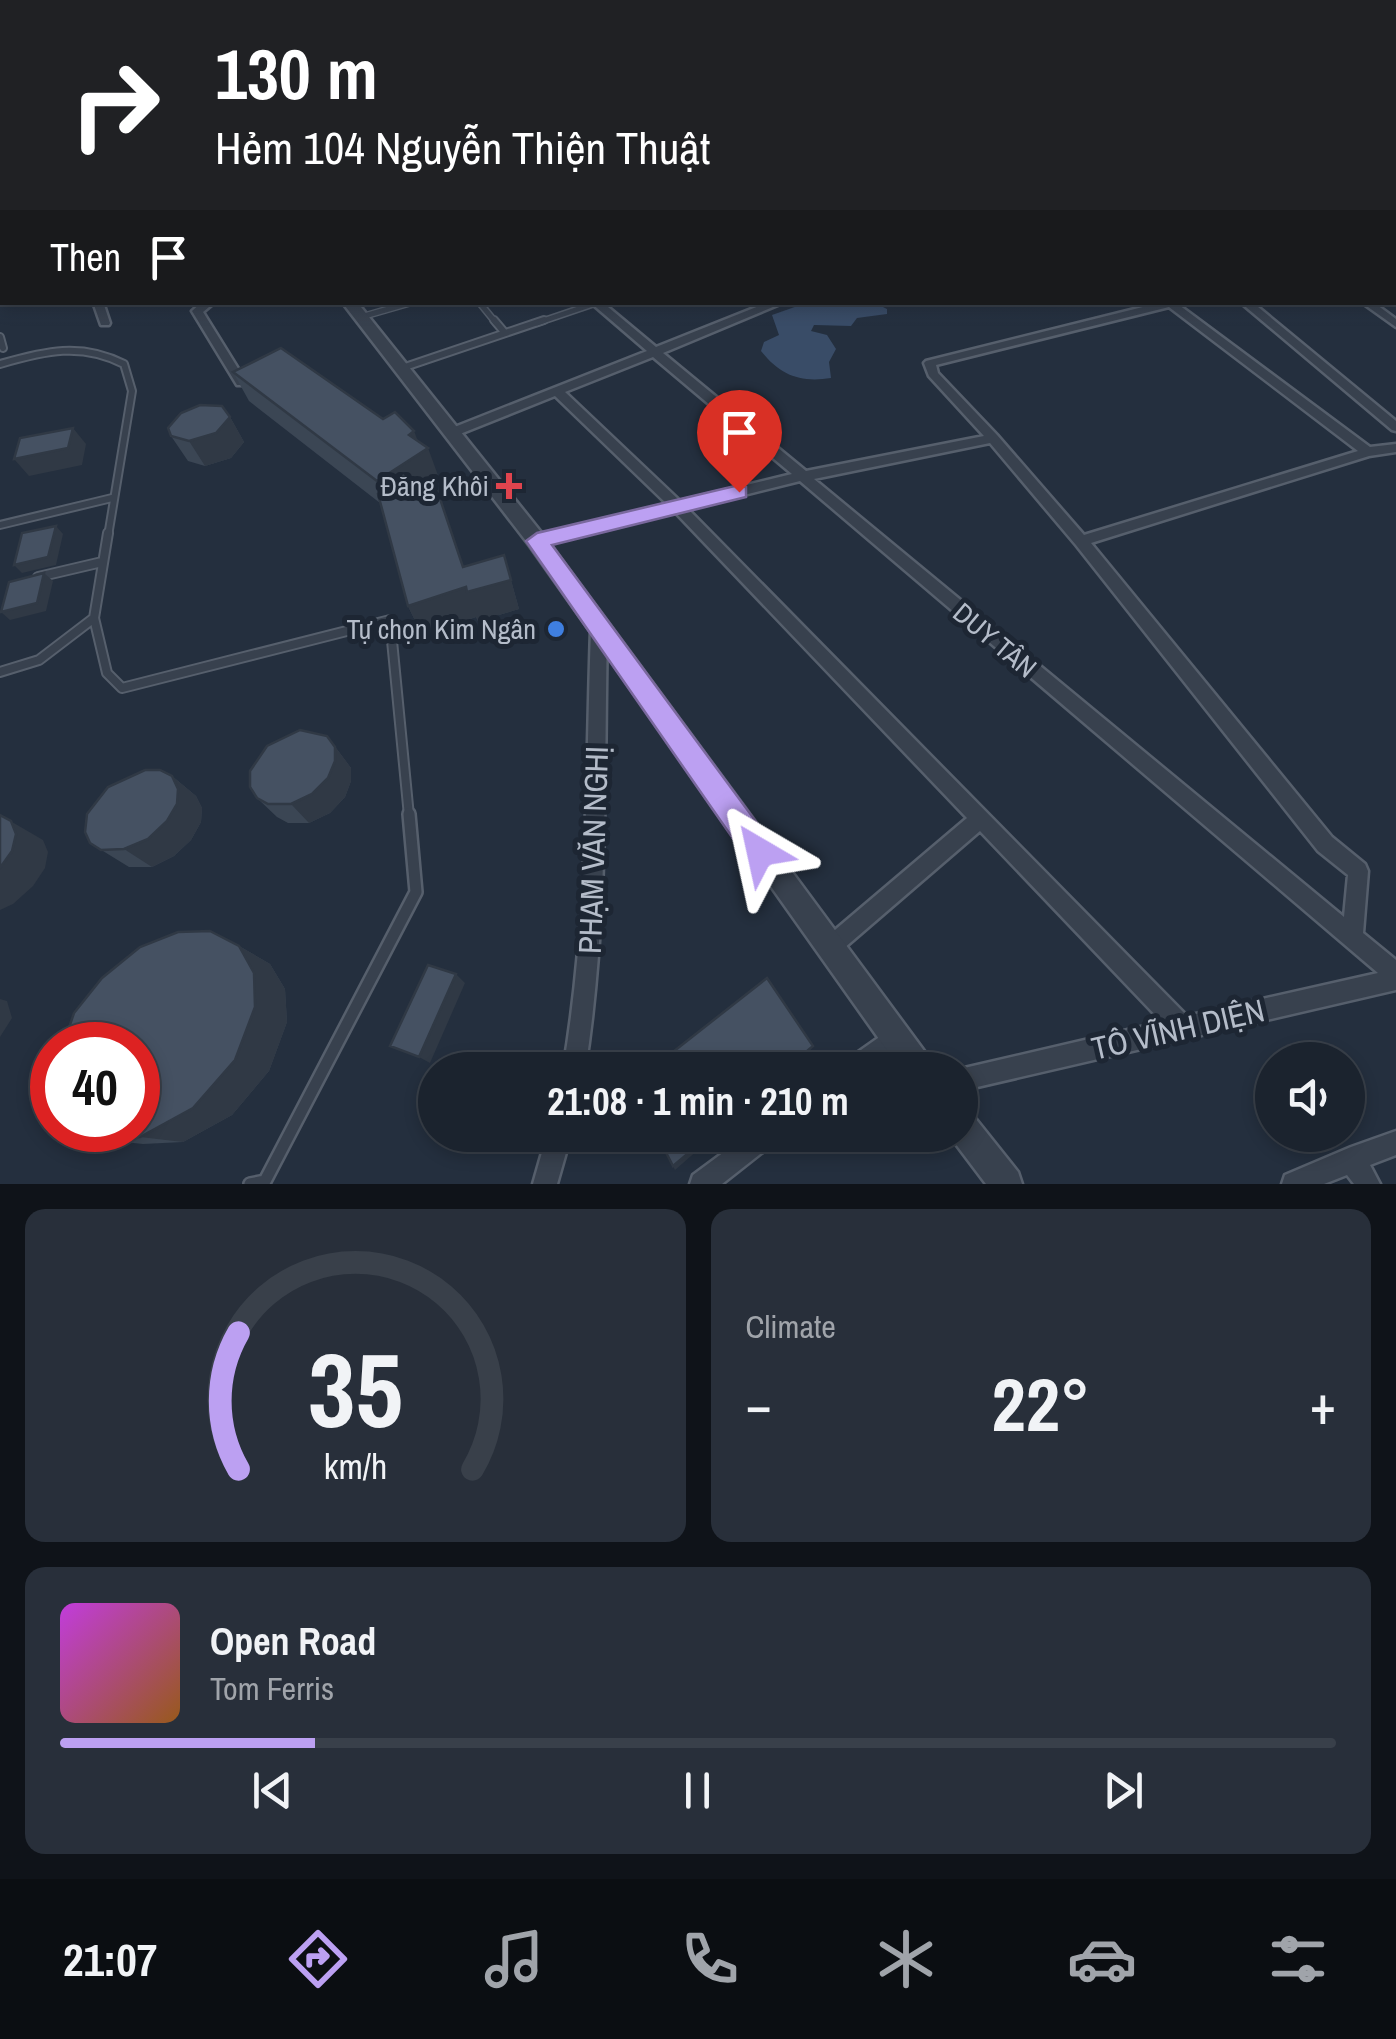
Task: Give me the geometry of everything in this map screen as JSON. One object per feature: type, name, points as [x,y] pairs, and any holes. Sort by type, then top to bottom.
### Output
[{"type":"street","points":[[99,305],[106,323]]},
{"type":"street","points":[[206,305],[198,312],[241,384]]},
{"type":"street","name":"DUY TÂN","points":[[597,305],[1396,976]]},
{"type":"street","points":[[451,434],[772,305]]},
{"type":"street","points":[[1161,305],[930,362],[933,374],[1082,540],[1326,844],[1358,871],[1352,937]]},
{"type":"street","points":[[1172,305],[1368,452]]},
{"type":"street","points":[[1248,305],[1396,426]]},
{"type":"street","points":[[1370,305],[1396,324]]},
{"type":"street","points":[[355,310],[537,541],[906,1052]]},
{"type":"street","points":[[556,390],[678,506],[1183,1028]]},
{"type":"street","points":[[537,541],[800,477],[993,438]]},
{"type":"street","points":[[1082,540],[1368,452],[1396,448]]},
{"type":"street","name":"PHẠM VĂN NGHỊ","points":[[577,1052],[586,1007],[596,891],[599,629]]},
{"type":"street","points":[[830,948],[980,819]]},
{"type":"street","name":"TÔ VĨNH DIỆN","points":[[978,1076],[1396,976]]},
{"type":"street","points":[[876,1052],[895,1038]]},
{"type":"street","points":[[1294,1184],[1352,1158],[1396,1144]]},
{"type":"street","points":[[978,1147],[1006,1184]]},
{"type":"street","points":[[545,1184],[554,1152]]},
{"type":"street","points":[[702,1184],[744,1152]]},
{"type":"street","points":[[1352,1158],[1368,1184]]},
{"type":"lane","points":[[355,310],[392,305]]},
{"type":"lane","points":[[481,305],[505,334]]},
{"type":"lane","points":[[402,368],[589,305]]},
{"type":"lane","points":[[0,338],[3,348]]},
{"type":"lane","points":[[0,364],[57,349],[100,350],[124,364],[132,391],[94,618],[107,673],[122,688],[390,620],[416,892],[265,1182],[250,1184]]},
{"type":"lane","points":[[0,525],[112,498]]},
{"type":"lane","points":[[34,578],[102,562]]},
{"type":"lane","points":[[0,672],[39,660],[94,618]]},
{"type":"water","points":[[800,305],[879,305],[887,309],[887,314],[857,318],[851,326],[814,325],[811,331],[827,335],[836,349],[829,362],[831,378],[792,375],[761,351],[764,342],[779,335],[772,315]]},
{"type":"building","points":[[281,348],[383,419],[395,412],[414,431],[409,435],[428,448],[377,481],[233,372]]},
{"type":"building","points":[[200,405],[222,406],[230,417],[216,433],[189,441],[171,436],[168,428],[181,413]]},
{"type":"building","points":[[73,428],[68,448],[14,459],[20,438]]},
{"type":"building","points":[[433,478],[463,567],[504,555],[511,580],[467,592],[466,587],[408,606],[378,494]]},
{"type":"building","points":[[56,526],[48,557],[14,565],[22,533]]},
{"type":"building","points":[[44,573],[37,603],[1,612],[9,582]]},
{"type":"building","points":[[300,730],[327,736],[335,747],[335,761],[328,778],[312,794],[291,804],[268,804],[257,798],[250,787],[250,771],[267,746]]},
{"type":"building","points":[[145,770],[160,770],[172,776],[178,789],[177,804],[167,821],[148,839],[124,849],[101,850],[90,843],[85,832],[87,814],[108,787]]},
{"type":"building","points":[[0,815],[11,821],[16,834],[12,851],[0,868]]},
{"type":"building","points":[[210,931],[239,946],[254,973],[255,1007],[235,1060],[193,1108],[160,1126],[160,1022],[71,1022],[102,978],[140,947],[178,932]]},
{"type":"building","points":[[428,965],[456,974],[418,1057],[390,1046]]},
{"type":"building","points":[[767,978],[813,1046],[806,1052],[673,1052]]},
{"type":"building","points":[[666,1152],[690,1152],[673,1166]]},
{"type":"place","name":"Đăng Khôi","points":[[509,486]]},
{"type":"place","name":"Tự chọn Kim Ngân","points":[[556,629]]},
{"type":"route","points":[[739,492],[537,541],[760,852]]}]
